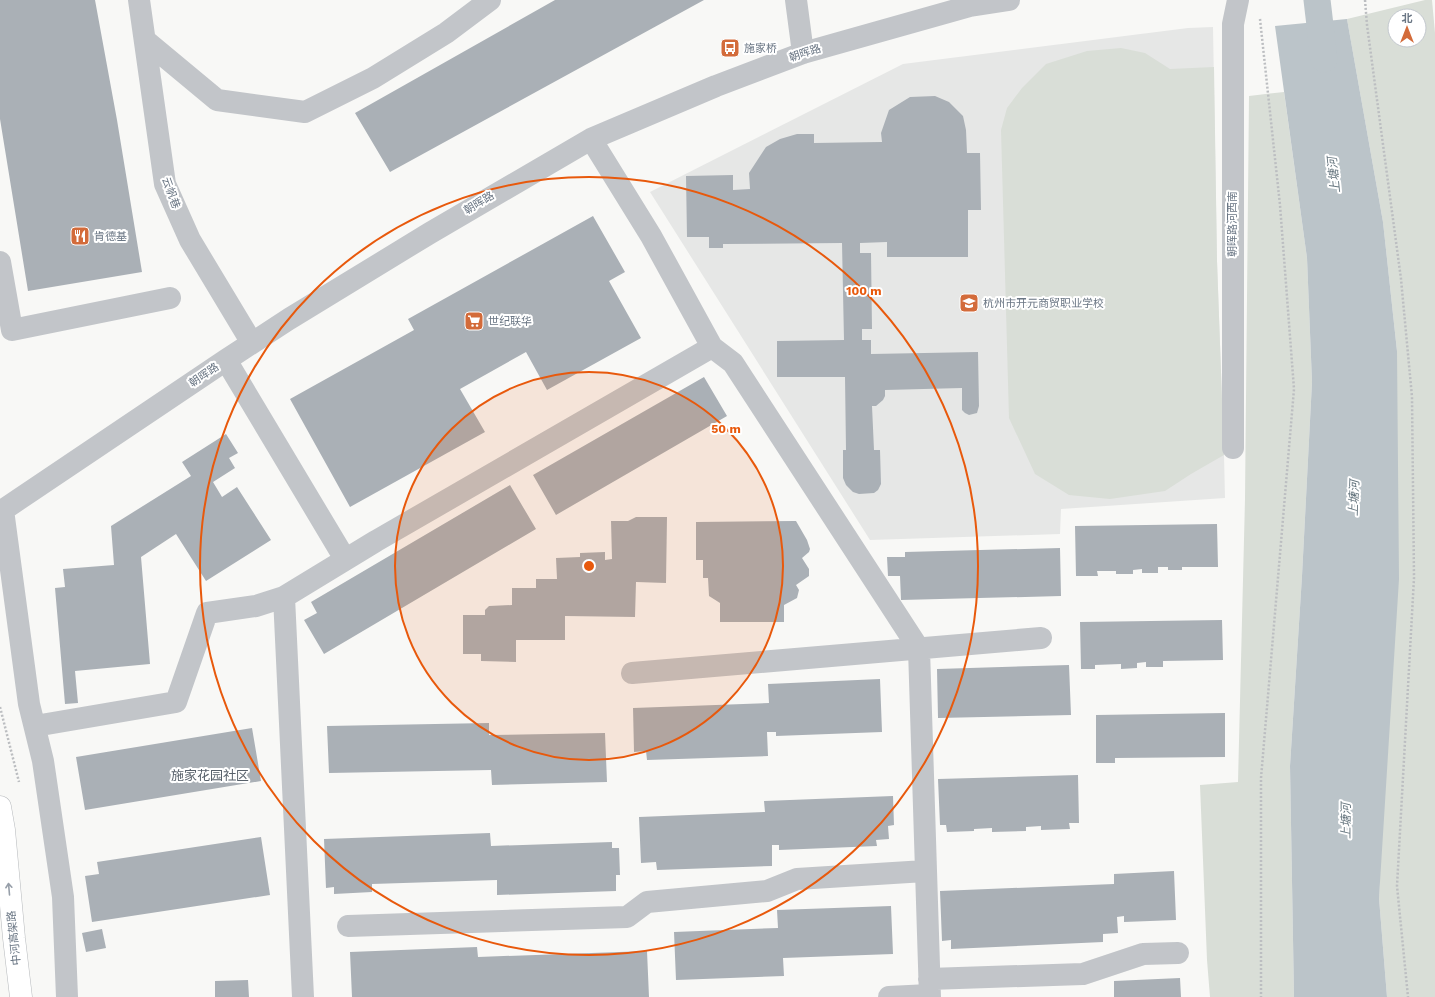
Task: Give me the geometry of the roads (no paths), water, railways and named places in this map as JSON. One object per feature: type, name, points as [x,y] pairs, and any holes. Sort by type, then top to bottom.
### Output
[{"type":"highway","name":"中河高架路","points":[[0,807],[4,830],[21,997]]},
{"type":"street","name":"云帆巷","points":[[139,0],[166,184],[190,240],[252,343]]},
{"type":"street","points":[[146,41],[217,100],[305,112],[374,78],[446,33],[490,0]]},
{"type":"street","points":[[796,0],[803,53]]},
{"type":"street","name":"朝晖路","points":[[2,511],[252,343],[430,233],[591,139],[716,86],[803,53],[970,6],[1009,0]]},
{"type":"street","name":"朝晖路河西南","points":[[1232,448],[1233,24],[1238,0]]},
{"type":"street","points":[[591,139],[651,236],[712,347],[733,363],[919,649],[929,990]]},
{"type":"street","points":[[0,262],[12,330],[170,298]]},
{"type":"street","points":[[34,726],[176,702],[207,613],[256,606],[284,597],[345,559],[712,347]]},
{"type":"street","points":[[226,360],[345,559]]},
{"type":"street","points":[[2,511],[29,704],[43,761],[63,897],[66,997]]},
{"type":"street","points":[[284,597],[303,997]]},
{"type":"street","points":[[632,673],[1041,638]]},
{"type":"street","points":[[348,926],[627,917],[647,902],[767,892],[797,879],[925,871]]},
{"type":"street","points":[[889,997],[929,990],[1083,974],[1143,954],[1178,953]]},
{"type":"water","points":[[1347,19],[1383,222],[1397,351],[1399,579],[1379,898],[1387,997],[1294,997],[1290,766],[1312,382],[1307,258],[1275,26]]},
{"type":"waterway","name":"上塘河","points":[[1317,0],[1324,59]]},
{"type":"place","name":"施家桥","points":[[730,48]]},
{"type":"place","name":"肯德基","points":[[80,236]]},
{"type":"place","name":"杭州市开元商贸职业学校","points":[[969,303]]},
{"type":"place","name":"世纪联华","points":[[474,321]]},
{"type":"district","name":"施家花园社区","points":[[210,775]]}]
